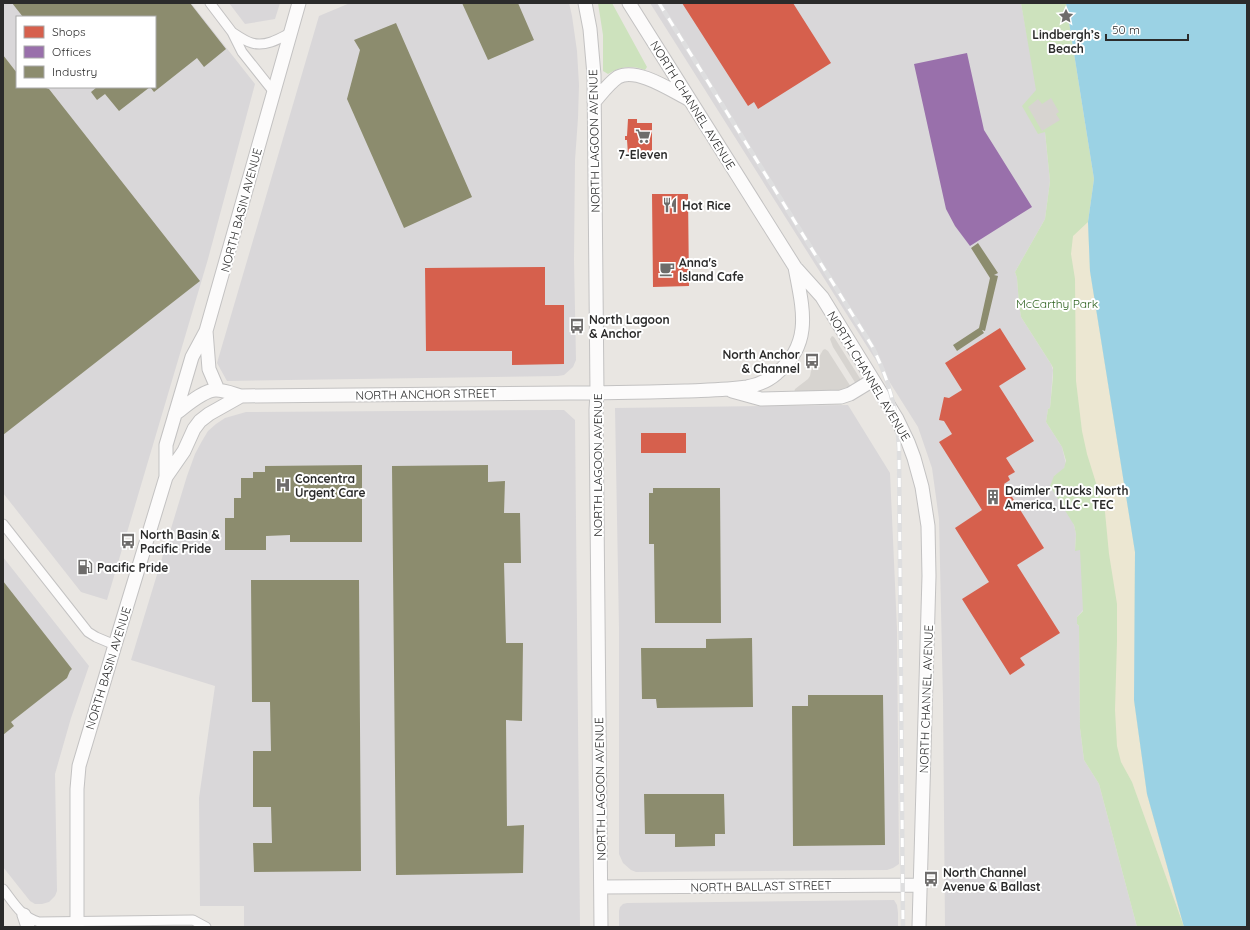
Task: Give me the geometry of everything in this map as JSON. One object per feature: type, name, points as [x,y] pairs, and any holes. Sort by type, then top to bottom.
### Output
[{"type":"street","points":[[210,3],[232,32],[242,52],[273,91]]},
{"type":"street","name":"NORTH BASIN AVENUE","points":[[77,924],[78,772],[114,645],[166,477],[166,445],[192,357],[206,330],[299,3]]},
{"type":"street","name":"NORTH LAGOON AVENUE","points":[[585,3],[592,50],[594,102],[601,927]]},
{"type":"street","name":"NORTH CHANNEL AVENUE","points":[[629,3],[795,267],[822,297],[872,380],[897,418],[910,447],[922,487],[928,526],[929,576],[919,927]]},
{"type":"street","points":[[232,32],[252,43],[259,44],[278,40],[290,32]]},
{"type":"street","points":[[594,102],[617,78],[632,74],[650,80],[690,100]]},
{"type":"street","name":"NORTH ANCHOR STREET","points":[[166,477],[184,451],[194,429],[200,421],[209,414],[241,396],[642,392],[724,389],[758,384],[777,373],[792,356],[801,336],[803,313],[795,267]]},
{"type":"street","points":[[206,330],[209,368],[218,390]]},
{"type":"street","name":"NORTH ANCHOR STREET","points":[[724,389],[761,399],[841,397],[850,394],[872,380]]},
{"type":"street","points":[[176,414],[206,393],[218,390],[241,396]]},
{"type":"street","points":[[3,524],[88,632],[114,645]]},
{"type":"street","name":"NORTH BALLAST STREET","points":[[601,887],[625,888],[920,884]]},
{"type":"street","points":[[3,889],[26,921],[32,920],[39,922],[77,924],[193,920],[206,927]]},
{"type":"shaded area","points":[[3,3],[191,3],[255,84],[208,259],[107,600],[81,592],[3,493]]},
{"type":"shaded area","points":[[229,3],[280,3],[275,19],[245,24]]},
{"type":"shaded area","points":[[350,3],[569,3],[577,51],[579,85],[575,160],[574,260],[576,360],[573,367],[564,375],[227,381],[217,363],[319,16]]},
{"type":"shaded area","points":[[650,3],[1021,3],[1045,132],[1050,181],[1045,219],[1015,272],[1017,278],[1019,304],[1021,317],[1051,364],[1053,370],[1050,408],[1048,409],[1046,422],[1062,447],[1066,464],[1063,470],[1054,476],[1074,525],[1076,534],[1075,550],[1081,550],[1084,609],[1077,617],[1077,624],[1079,626],[1080,728],[1084,760],[1099,784],[1137,927],[945,927],[943,700],[939,519],[932,468],[918,427]]},
{"type":"shaded area","points":[[1051,98],[1059,112],[1056,114],[1060,120],[1042,131],[1028,107],[1038,99],[1042,104]]},
{"type":"shaded area","points":[[832,336],[861,380],[856,384],[833,347],[830,339]]},
{"type":"shaded area","points":[[825,349],[828,351],[851,387],[850,390],[794,393],[795,389],[808,379],[811,371]]},
{"type":"shaded area","points":[[848,405],[890,473],[897,629],[899,864],[887,870],[636,872],[631,870],[623,863],[619,854],[619,628],[615,408]]},
{"type":"shaded area","points":[[564,410],[575,420],[580,927],[244,927],[244,906],[200,906],[199,798],[215,686],[131,660],[187,476],[195,454],[208,431],[225,418],[246,412]]},
{"type":"shaded area","points":[[3,557],[89,666],[71,718],[55,774],[57,891],[55,896],[49,902],[42,904],[35,904],[30,901],[3,867]]},
{"type":"shaded area","points":[[894,900],[897,905],[898,927],[619,927],[620,907],[627,903]]},
{"type":"green space","points":[[598,3],[612,3],[647,67],[645,70],[635,67],[626,67],[617,69],[608,74],[603,71],[603,35]]},
{"type":"green space","name":"McCarthy Park","points":[[1021,3],[1066,3],[1094,179],[1088,222],[1090,271],[1135,552],[1134,700],[1147,794],[1184,927],[1137,927],[1099,784],[1084,760],[1080,728],[1079,626],[1077,624],[1077,617],[1083,611],[1080,550],[1075,551],[1076,534],[1074,525],[1050,486],[1054,476],[1064,468],[1066,461],[1062,447],[1046,422],[1048,409],[1050,408],[1053,368],[1021,317],[1015,272],[1045,219],[1050,181],[1045,132],[1038,134],[1022,106],[1036,90]]},
{"type":"sand","points":[[1088,222],[1090,271],[1135,552],[1134,700],[1147,794],[1184,927],[1132,782],[1121,762],[1117,746],[1115,710],[1117,604],[1109,554],[1105,512],[1087,454],[1082,431],[1076,381],[1075,279],[1071,254],[1073,236]]},
{"type":"water","points":[[1066,3],[1247,3],[1247,927],[1184,927],[1147,794],[1134,700],[1135,552],[1090,271],[1088,222],[1094,179]]},
{"type":"building: Shops","points":[[682,3],[793,3],[831,63],[758,109],[754,102],[748,106]]},
{"type":"building: Shops","points":[[628,119],[637,119],[637,123],[652,123],[652,154],[628,154],[627,140],[625,140],[625,136],[627,136]]},
{"type":"building: Shops","points":[[652,194],[688,194],[689,286],[653,287]]},
{"type":"building: Shops","points":[[545,267],[545,305],[564,305],[564,364],[512,365],[512,351],[426,351],[425,268]]},
{"type":"building: Shops","name":"Daimler Trucks North America, LLC - TEC","points":[[1000,328],[1026,369],[999,386],[1034,441],[1006,458],[1015,472],[1008,476],[1010,480],[1004,484],[1044,548],[1017,565],[1060,633],[1020,658],[1025,665],[1010,675],[962,599],[989,582],[955,528],[982,510],[939,442],[952,434],[944,421],[939,420],[944,397],[949,398],[962,390],[945,363]]},
{"type":"building: Shops","points":[[641,433],[686,433],[686,453],[641,453]]},
{"type":"building: Offices","points":[[967,53],[984,130],[1032,207],[970,246],[955,226],[946,209],[914,64]]},
{"type":"building: Industry","points":[[12,3],[190,3],[226,49],[204,67],[197,58],[154,92],[151,88],[156,88],[156,16],[22,16]]},
{"type":"building: Industry","points":[[462,3],[518,3],[534,40],[488,60]]},
{"type":"building: Industry","points":[[396,23],[472,197],[404,228],[347,99],[360,50],[354,40]]},
{"type":"building: Industry","points":[[3,55],[16,72],[16,88],[49,89],[200,281],[3,435]]},
{"type":"building: Industry","points":[[96,88],[149,88],[119,111],[105,94],[97,100],[91,92]]},
{"type":"building: Industry","points":[[978,243],[998,273],[994,275],[998,276],[985,331],[982,330],[984,333],[957,351],[953,345],[979,328],[990,278],[971,248]]},
{"type":"building: Industry","points":[[362,465],[362,542],[290,542],[290,535],[266,536],[266,550],[225,550],[225,518],[234,518],[234,498],[241,498],[241,478],[253,478],[253,472],[265,472],[265,466]]},
{"type":"building: Industry","points":[[488,465],[488,482],[505,481],[504,513],[520,513],[521,563],[504,563],[506,643],[523,643],[522,721],[506,720],[507,826],[524,825],[523,873],[396,875],[392,466]]},
{"type":"building: Industry","points":[[653,488],[720,488],[721,623],[655,623],[654,544],[649,544],[649,493],[653,493]]},
{"type":"building: Industry","points":[[251,580],[359,580],[361,871],[254,872],[253,843],[272,843],[271,807],[253,807],[253,751],[271,751],[270,702],[252,702]]},
{"type":"building: Industry","points":[[3,581],[72,669],[67,678],[11,722],[14,726],[3,735]]},
{"type":"building: Industry","points":[[752,638],[753,707],[657,708],[656,699],[642,699],[641,648],[706,648],[706,639]]},
{"type":"building: Industry","points":[[808,695],[883,695],[885,845],[793,846],[792,706],[808,706]]},
{"type":"building: Industry","points":[[644,794],[724,794],[725,834],[715,834],[715,846],[675,847],[675,834],[645,834]]},
{"type":"railway","points":[[659,3],[872,346],[883,371],[891,395],[896,420],[899,448],[903,927]]},
{"type":"place","name":"Lindbergh’s Beach","points":[[1066,16]]},
{"type":"place","name":"7-Eleven","points":[[643,136]]},
{"type":"place","name":"Hot Rice","points":[[670,205]]},
{"type":"place","name":"Anna's Island Cafe","points":[[667,269]]},
{"type":"place","name":"North Lagoon & Anchor","points":[[577,326]]},
{"type":"place","name":"North Anchor & Channel","points":[[812,361]]},
{"type":"place","name":"Concentra Urgent Care","points":[[283,485]]},
{"type":"place","name":"Daimler Trucks North America, LLC - TEC","points":[[993,497]]},
{"type":"place","name":"North Basin & Pacific Pride","points":[[128,541]]},
{"type":"place","name":"Pacific Pride","points":[[85,567]]},
{"type":"place","name":"North Channel Avenue & Ballast","points":[[931,879]]}]
